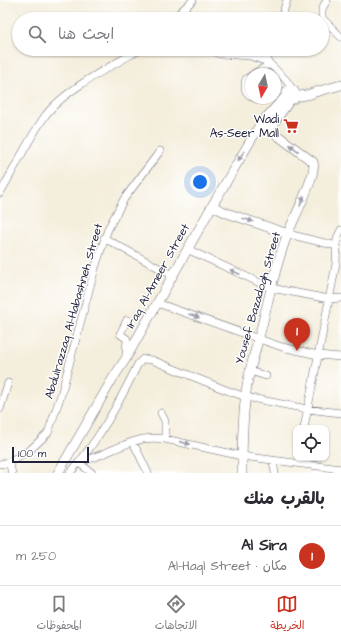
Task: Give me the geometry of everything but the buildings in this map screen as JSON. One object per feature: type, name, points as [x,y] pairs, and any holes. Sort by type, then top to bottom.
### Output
[{"type":"main road","points":[[261,123],[272,130],[275,121],[291,95],[311,94],[341,85]]},
{"type":"main road","name":"Iraq Al-Ameer Street","points":[[58,473],[113,378],[126,360],[187,249],[261,123],[291,95]]},
{"type":"main road","name":"Yousef Bazadogh Street","points":[[242,473],[246,397],[250,371],[271,288],[288,234],[311,179],[314,164],[272,130]]},
{"type":"main road","points":[[212,206],[227,213],[288,234]]},
{"type":"street","points":[[182,12],[193,0]]},
{"type":"street","points":[[283,12],[287,0]]},
{"type":"street","points":[[322,12],[327,0]]},
{"type":"street","points":[[329,25],[341,37]]},
{"type":"street","points":[[0,193],[45,115],[86,82],[129,56]]},
{"type":"street","points":[[250,56],[271,64]]},
{"type":"street","points":[[268,56],[271,64],[289,83],[291,95]]},
{"type":"street","points":[[264,68],[271,64]]},
{"type":"street","points":[[270,68],[271,64]]},
{"type":"street","name":"Abdulrazzaq Al-Habashneh Street","points":[[0,464],[9,462],[36,445],[45,436],[50,428],[62,395],[104,238],[124,199],[160,151]]},
{"type":"street","points":[[304,425],[336,264],[337,238],[341,230]]},
{"type":"street","points":[[288,234],[337,246]]},
{"type":"street","points":[[104,238],[172,276]]},
{"type":"street","points":[[187,249],[271,288],[328,299],[341,298]]},
{"type":"street","points":[[157,303],[282,347],[318,355],[341,357]]},
{"type":"street","points":[[126,360],[127,339],[120,334],[127,320]]},
{"type":"street","points":[[70,473],[79,464],[109,419],[138,364],[143,359],[152,360],[246,397],[307,409],[341,413]]},
{"type":"street","points":[[250,371],[266,376]]},
{"type":"street","points":[[0,409],[8,383]]},
{"type":"street","points":[[161,413],[165,422],[165,439]]},
{"type":"street","points":[[79,464],[133,442],[145,439],[165,439],[242,456],[274,461],[293,461]]},
{"type":"street","points":[[133,442],[148,473]]},
{"type":"street","points":[[274,461],[275,473]]},
{"type":"street","points":[[298,461],[341,469]]},
{"type":"street","points":[[9,462],[12,473]]},
{"type":"street","points":[[79,464],[83,473]]},
{"type":"street","points":[[79,464],[92,473]]},
{"type":"place","name":"Wadi As-Seer Mall","points":[[291,126]]},
{"type":"place","name":"Al Sira","points":[[297,351]]}]
